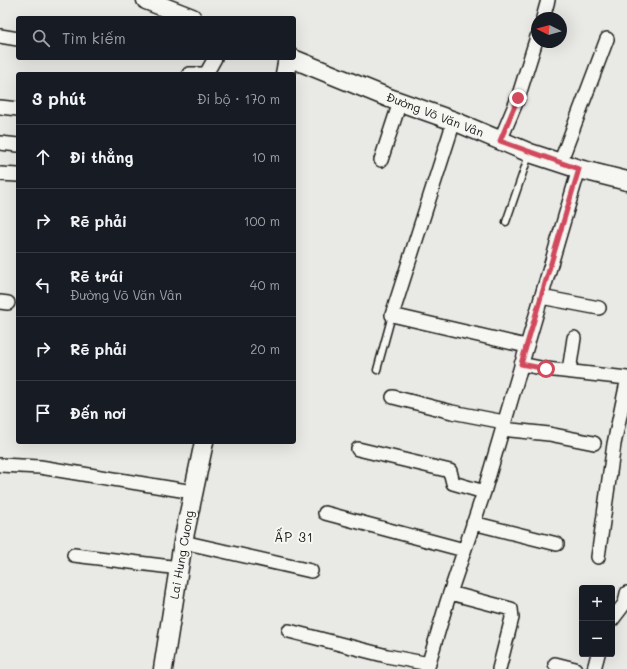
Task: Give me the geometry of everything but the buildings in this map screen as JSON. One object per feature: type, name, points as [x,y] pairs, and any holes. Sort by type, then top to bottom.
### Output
[{"type":"street","points":[[146,0],[187,16]]},
{"type":"street","points":[[545,12],[548,0]]},
{"type":"street","points":[[0,36],[16,40]]},
{"type":"street","points":[[560,162],[607,39]]},
{"type":"street","points":[[500,141],[518,98],[534,48]]},
{"type":"street","points":[[206,72],[214,60]]},
{"type":"street","points":[[285,72],[288,60]]},
{"type":"street","name":"Đường Võ Văn Vân","points":[[296,60],[400,102],[454,121],[530,153],[579,169],[627,181]]},
{"type":"street","points":[[381,160],[400,102]]},
{"type":"street","points":[[0,107],[16,108]]},
{"type":"street","points":[[454,121],[392,315],[526,346]]},
{"type":"street","points":[[0,143],[16,145]]},
{"type":"street","points":[[289,631],[428,667],[450,593],[484,492],[579,169]]},
{"type":"street","points":[[0,174],[16,176]]},
{"type":"street","points":[[541,297],[600,308]]},
{"type":"street","points":[[569,371],[574,338]]},
{"type":"street","points":[[521,364],[627,378]]},
{"type":"street","points":[[598,557],[614,444],[627,382]]},
{"type":"street","points":[[393,397],[503,426],[594,443]]},
{"type":"street","name":"Lai Hung Cuong","points":[[164,669],[183,542],[204,444]]},
{"type":"street","points":[[358,449],[450,470],[454,483],[484,492]]},
{"type":"street","points":[[0,465],[40,467],[193,492]]},
{"type":"street","points":[[325,512],[464,550]]},
{"type":"street","points":[[473,523],[557,544]]},
{"type":"street","points":[[183,542],[311,571]]},
{"type":"street","points":[[74,555],[179,568]]},
{"type":"street","points":[[450,593],[512,609],[512,618],[499,669]]},
{"type":"street","points":[[615,616],[625,603],[627,593]]},
{"type":"street","points":[[594,669],[597,657]]},
{"type":"street","points":[[555,664],[575,669]]},
{"type":"lane","points":[[506,222],[530,153]]},
{"type":"lane","points":[[377,370],[392,315]]},
{"type":"district","name":"ẤP 31","points":[[294,537]]},
{"type":"route","points":[[518,98],[500,141],[530,153],[579,169],[521,364],[546,369]]}]
